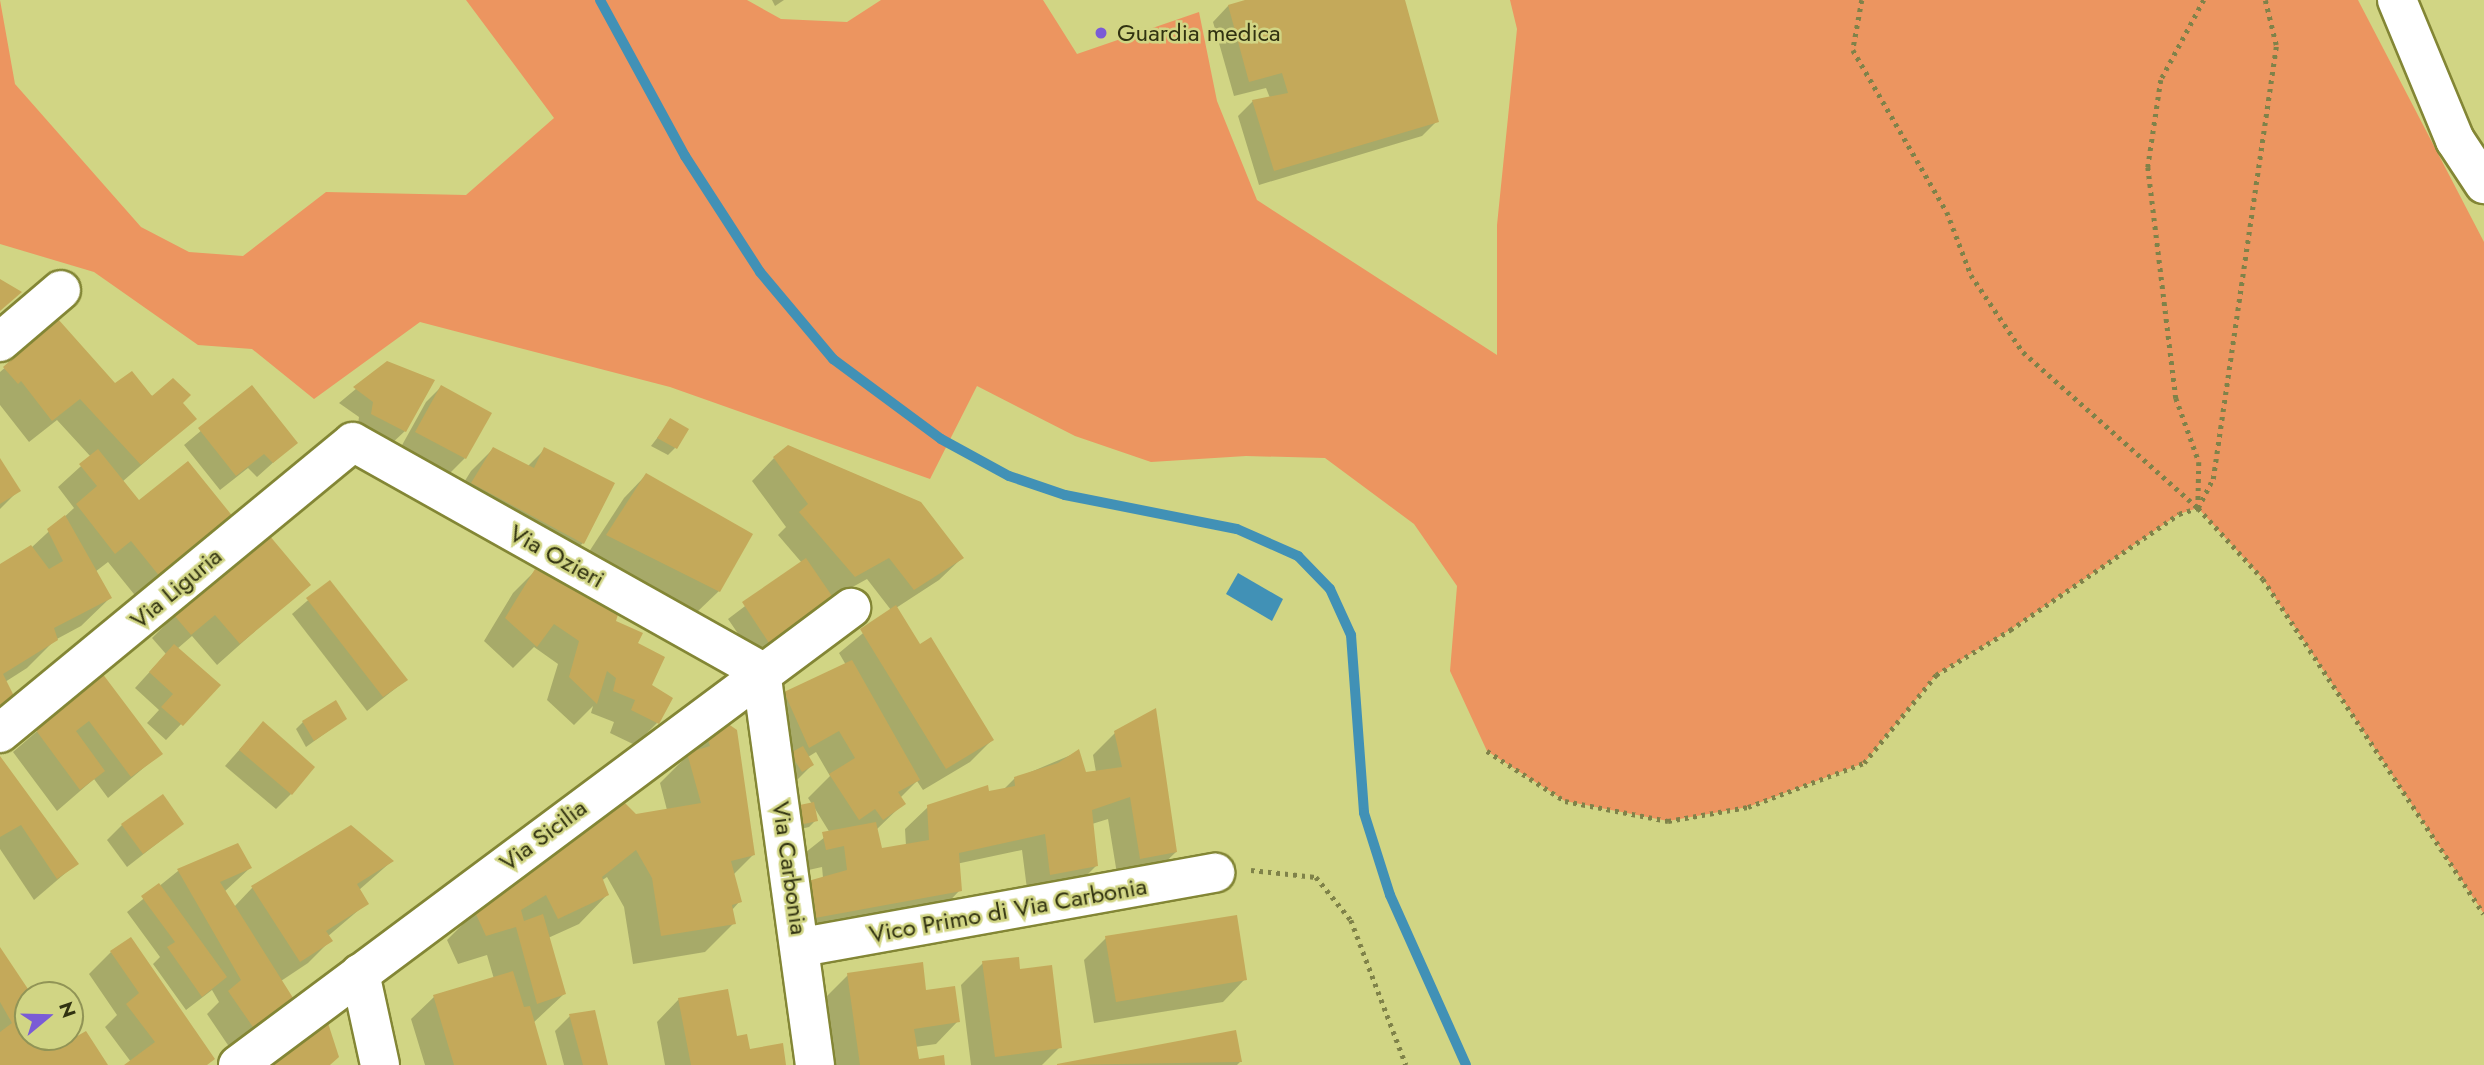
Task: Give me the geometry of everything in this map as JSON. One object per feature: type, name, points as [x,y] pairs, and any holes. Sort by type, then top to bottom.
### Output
[{"type":"street","points":[[2397,0],[2455,140],[2484,184]]},
{"type":"street","points":[[0,342],[61,290]]},
{"type":"street","name":"Via Ozieri","points":[[353,442],[761,671]]},
{"type":"street","name":"Via Liguria","points":[[0,733],[353,442]]},
{"type":"street","name":"Via Sicilia","points":[[238,1065],[761,671],[851,608]]},
{"type":"street","name":"Via Carbonia","points":[[761,671],[802,947],[815,1065]]},
{"type":"street","name":"Vico Primo di Via Carbonia","points":[[802,947],[1215,873]]},
{"type":"street","points":[[360,973],[380,1065]]},
{"type":"path","points":[[1862,0],[1853,50],[1947,212],[1971,275],[2023,352],[2198,508],[2263,579],[2484,914]]},
{"type":"path","points":[[2198,508],[2199,462],[2176,398],[2148,167],[2161,80],[2204,0]]},
{"type":"path","points":[[1487,751],[1565,802],[1668,821],[1748,807],[1864,764],[1936,675],[2010,630],[2179,514],[2198,508],[2213,479],[2276,46],[2265,0]]},
{"type":"path","points":[[1215,873],[1265,869],[1316,877],[1351,920],[1406,1065]]},
{"type":"shaded area","points":[[0,0],[15,84],[141,227],[189,252],[243,256],[326,192],[466,195],[554,118],[466,0],[747,0],[781,19],[847,22],[881,0],[1043,0],[1077,54],[1199,12],[1217,101],[1257,200],[1497,355],[1497,225],[1517,29],[1510,0],[2358,0],[2484,242],[2484,914],[2263,579],[2198,508],[2179,514],[2010,630],[1936,675],[1864,763],[1748,807],[1668,821],[1565,801],[1487,751],[1450,671],[1457,586],[1414,524],[1325,458],[1246,456],[1151,462],[1075,436],[977,386],[930,479],[670,387],[420,322],[314,399],[252,349],[198,345],[94,272],[0,244]]},
{"type":"water","points":[[1238,573],[1283,599],[1272,621],[1226,594]]},
{"type":"building","points":[[1245,0],[1405,0],[1439,122],[1274,171],[1252,100],[1288,93],[1282,73],[1249,82],[1228,5]]},
{"type":"building","points":[[0,279],[22,292],[0,311]]},
{"type":"building","points":[[58,319],[115,383],[132,371],[152,396],[173,378],[191,395],[183,403],[197,419],[141,465],[80,399],[52,421],[21,381],[18,384],[3,367]]},
{"type":"building","points":[[387,361],[435,380],[406,432],[371,414],[373,402],[353,387]]},
{"type":"building","points":[[252,385],[298,443],[273,463],[264,454],[236,476],[198,428]]},
{"type":"building","points":[[441,385],[492,413],[466,459],[415,432]]},
{"type":"building","points":[[670,418],[689,429],[677,449],[657,438]]},
{"type":"building","points":[[788,445],[921,502],[964,558],[914,590],[889,558],[855,577],[799,512],[808,504],[773,457]]},
{"type":"building","points":[[493,447],[534,468],[544,447],[615,483],[584,544],[471,483]]},
{"type":"building","points":[[98,449],[139,500],[188,461],[234,518],[161,578],[131,541],[115,554],[76,504],[97,486],[79,464]]},
{"type":"building","points":[[0,458],[21,491],[0,504]]},
{"type":"building","points":[[646,473],[753,534],[720,592],[606,535]]},
{"type":"building","points":[[65,515],[112,598],[54,628],[58,640],[3,674],[15,698],[0,710],[0,564],[31,545],[49,569],[63,561],[47,529]]},
{"type":"building","points":[[269,535],[311,585],[240,644],[215,615],[191,635],[173,614]]},
{"type":"building","points":[[806,558],[834,599],[769,643],[742,602]]},
{"type":"building","points":[[535,569],[619,611],[616,621],[643,633],[638,643],[665,657],[652,685],[673,698],[659,724],[631,710],[635,700],[613,691],[616,678],[607,671],[597,704],[569,677],[579,641],[554,624],[537,647],[505,618]]},
{"type":"building","points":[[330,580],[408,680],[383,697],[306,598]]},
{"type":"building","points":[[896,605],[920,644],[931,637],[994,740],[946,769],[860,629]]},
{"type":"building","points":[[174,644],[221,685],[183,726],[161,707],[173,694],[149,672]]},
{"type":"building","points":[[852,660],[920,780],[898,792],[906,804],[883,820],[875,809],[859,820],[829,774],[855,758],[839,731],[809,748],[784,692]]},
{"type":"building","points":[[102,673],[163,754],[131,777],[89,721],[76,731],[105,771],[80,790],[35,729]]},
{"type":"building","points":[[336,700],[347,719],[314,741],[302,721]]},
{"type":"building","points":[[1156,708],[1177,852],[1140,859],[1130,797],[1092,810],[1098,866],[1050,875],[1045,834],[959,853],[962,891],[815,918],[808,881],[847,870],[844,846],[826,850],[822,832],[876,822],[882,848],[929,840],[927,805],[988,785],[989,791],[1015,786],[1014,777],[1058,763],[1079,749],[1086,772],[1122,767],[1114,731]]},
{"type":"building","points":[[263,721],[315,767],[292,795],[239,750]]},
{"type":"building","points":[[724,721],[737,730],[755,855],[731,861],[742,902],[732,905],[736,924],[661,936],[652,878],[636,850],[602,877],[609,895],[558,919],[546,895],[521,910],[524,921],[543,914],[566,994],[537,1004],[516,927],[486,936],[474,910],[621,799],[636,814],[701,803],[687,753],[710,746],[706,735]]},
{"type":"building","points":[[803,746],[814,765],[802,772],[790,753]]},
{"type":"building","points":[[0,756],[79,864],[57,879],[21,825],[0,837]]},
{"type":"building","points":[[163,794],[184,824],[143,854],[121,824]]},
{"type":"building","points":[[814,802],[818,821],[799,825],[795,806]]},
{"type":"building","points":[[351,825],[394,861],[357,884],[369,904],[326,931],[333,941],[300,962],[251,886]]},
{"type":"building","points":[[238,843],[252,868],[220,882],[295,1001],[255,1030],[228,991],[241,980],[177,869]]},
{"type":"building","points":[[159,883],[227,977],[202,997],[167,947],[175,942],[141,896]]},
{"type":"building","points":[[1237,915],[1247,980],[1116,1002],[1105,936]]},
{"type":"building","points":[[131,937],[215,1059],[207,1065],[124,1065],[155,1042],[126,1004],[139,993],[110,951]]},
{"type":"building","points":[[0,947],[23,981],[14,981],[14,1051],[84,1051],[86,1031],[108,1065],[0,1065],[0,1032],[12,1023],[0,1002]]},
{"type":"building","points":[[1019,957],[1020,969],[1052,965],[1062,1048],[995,1057],[982,961]]},
{"type":"building","points":[[923,962],[926,990],[955,986],[960,1022],[914,1029],[919,1059],[944,1055],[945,1065],[860,1065],[847,973]]},
{"type":"building","points":[[513,971],[524,1007],[530,1006],[547,1065],[454,1065],[433,995]]},
{"type":"building","points":[[728,989],[737,1036],[747,1034],[750,1049],[783,1043],[786,1065],[691,1065],[678,998]]},
{"type":"building","points":[[595,1010],[608,1065],[583,1065],[569,1014]]},
{"type":"building","points":[[328,1023],[339,1057],[330,1065],[269,1065]]},
{"type":"building","points":[[1236,1030],[1242,1062],[1057,1065],[1057,1064]]},
{"type":"waterway","points":[[600,0],[685,156],[760,272],[833,359],[941,439],[1009,476],[1065,495],[1237,529],[1298,556],[1330,589],[1351,635],[1364,813],[1390,895],[1466,1065]]},
{"type":"place","name":"Guardia medica","points":[[1101,33]]}]
